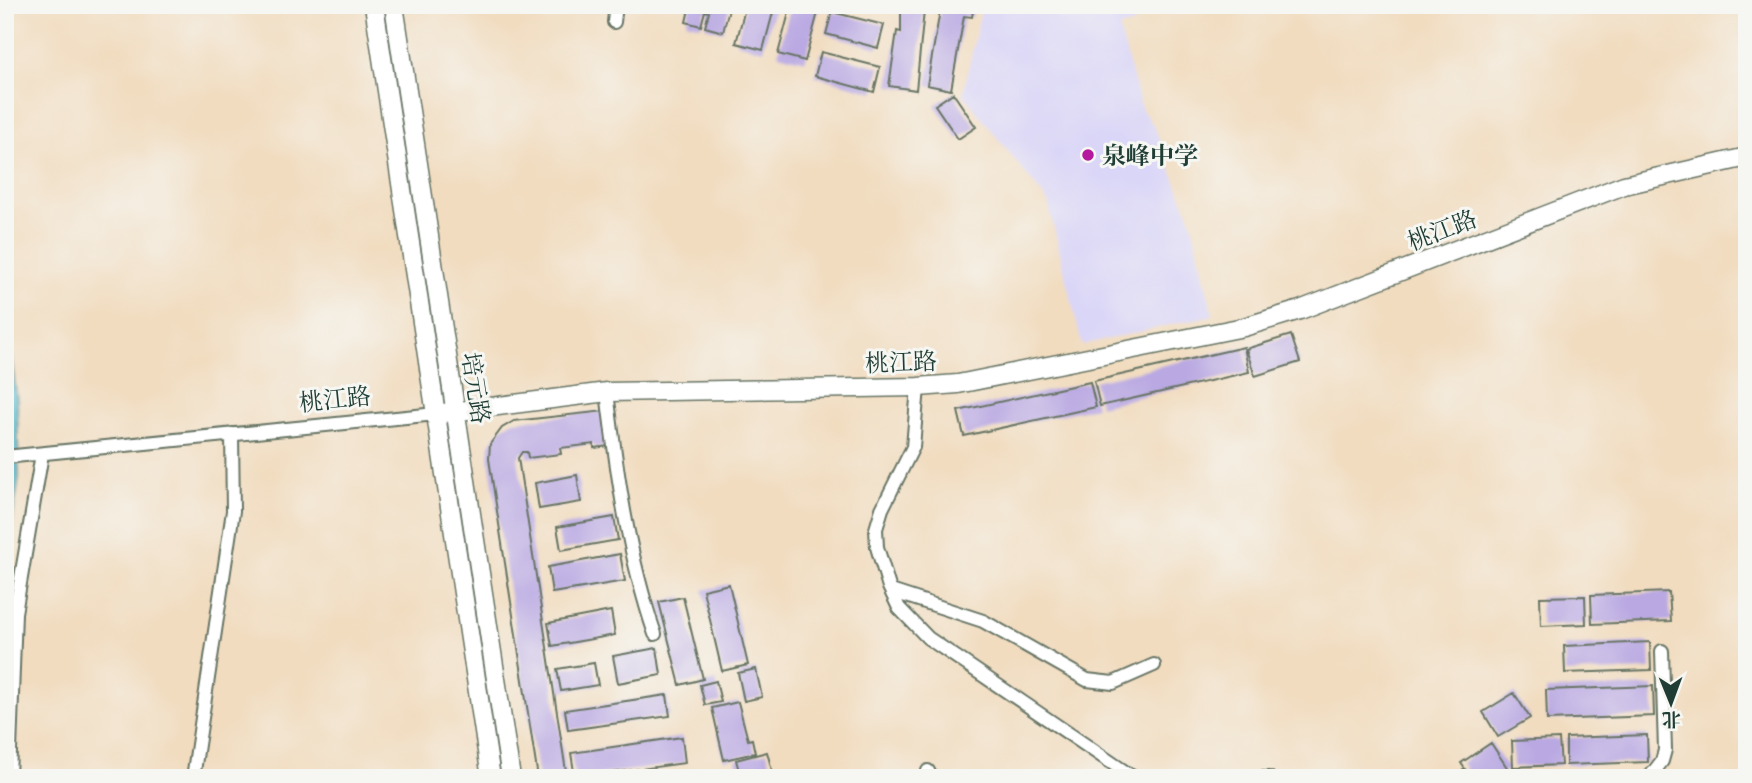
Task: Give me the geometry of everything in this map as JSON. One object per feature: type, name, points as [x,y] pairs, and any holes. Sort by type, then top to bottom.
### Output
[{"type":"main road","name":"培元路","points":[[374,5],[491,778]]},
{"type":"main road","name":"培元路","points":[[394,5],[511,778]]},
{"type":"main road","name":"桃江路","points":[[436,414],[607,392],[958,384],[1244,327],[1300,310],[1624,186],[1747,157]]},
{"type":"street","points":[[614,22],[617,5]]},
{"type":"street","points":[[918,387],[913,447],[882,509],[876,529],[877,547],[899,608],[928,638],[1134,778]]},
{"type":"street","points":[[607,392],[616,471],[637,582],[655,634]]},
{"type":"street","name":"桃江路","points":[[5,457],[436,414]]},
{"type":"street","points":[[194,778],[233,510],[232,434]]},
{"type":"street","points":[[9,778],[15,613],[42,454]]},
{"type":"street","points":[[891,591],[983,621],[1008,632],[1087,680],[1113,684],[1154,664]]},
{"type":"street","points":[[1648,778],[1662,761],[1665,750],[1662,651]]},
{"type":"street","points":[[1252,778],[1269,778]]},
{"type":"shaded area","name":"泉峰中学","points":[[982,5],[1130,5],[1135,24],[1119,28],[1142,110],[1154,126],[1191,220],[1213,315],[1082,345],[1048,202],[963,94]]},
{"type":"water","points":[[5,312],[17,401],[19,478],[5,567]]},
{"type":"building","points":[[690,5],[730,5],[723,32],[705,27],[709,12],[705,11],[701,26],[686,22]]},
{"type":"building","points":[[746,5],[775,5],[763,50],[736,43]]},
{"type":"building","points":[[791,5],[820,5],[805,61],[778,54]]},
{"type":"building","points":[[941,5],[974,5],[972,17],[964,16],[951,90],[927,85]]},
{"type":"building","points":[[901,11],[924,11],[916,90],[889,86],[897,31],[901,32]]},
{"type":"building","points":[[832,12],[884,25],[878,48],[826,34]]},
{"type":"building","points":[[821,52],[880,67],[874,92],[815,76]]},
{"type":"building","points":[[953,93],[976,127],[958,139],[935,105]]},
{"type":"building","points":[[1291,335],[1300,362],[1255,376],[1246,349]]},
{"type":"building","points":[[1244,347],[1249,372],[1100,406],[1094,381]]},
{"type":"building","points":[[1090,382],[1096,407],[964,436],[958,411]]},
{"type":"building","points":[[605,411],[609,446],[594,448],[594,444],[560,448],[561,454],[528,458],[527,452],[522,452],[518,458],[567,778],[538,778],[489,459],[490,444],[502,428],[514,421]]},
{"type":"building","points":[[577,475],[581,502],[539,509],[535,483]]},
{"type":"building","points":[[614,517],[618,540],[561,550],[557,527]]},
{"type":"building","points":[[620,554],[625,581],[552,593],[548,567]]},
{"type":"building","points":[[729,584],[748,665],[722,671],[703,590]]},
{"type":"building","points":[[1669,592],[1671,621],[1592,624],[1591,595]]},
{"type":"building","points":[[1585,596],[1586,624],[1541,626],[1540,597]]},
{"type":"building","points":[[683,597],[703,679],[680,685],[659,602]]},
{"type":"building","points":[[611,611],[615,635],[552,646],[548,623]]},
{"type":"building","points":[[1650,642],[1651,670],[1565,673],[1564,646]]},
{"type":"building","points":[[657,648],[661,675],[618,683],[613,656]]},
{"type":"building","points":[[594,663],[598,685],[561,691],[557,669]]},
{"type":"building","points":[[756,669],[762,697],[744,701],[738,673]]},
{"type":"building","points":[[716,681],[721,702],[705,705],[700,685]]},
{"type":"building","points":[[1653,686],[1654,716],[1547,720],[1546,690]]},
{"type":"building","points":[[1514,693],[1530,718],[1498,737],[1483,712]]},
{"type":"building","points":[[667,695],[670,716],[568,730],[565,710]]},
{"type":"building","points":[[738,702],[748,740],[752,739],[755,753],[724,760],[712,708]]},
{"type":"building","points":[[1647,735],[1648,762],[1566,765],[1566,738]]},
{"type":"building","points":[[682,737],[685,763],[575,778],[571,753]]},
{"type":"building","points":[[1559,739],[1561,765],[1513,767],[1512,741]]},
{"type":"building","points":[[1491,743],[1508,769],[1495,778],[1462,778],[1459,773],[1465,769],[1461,763]]},
{"type":"building","points":[[767,752],[774,778],[741,778],[736,760]]},
{"type":"building","points":[[1616,774],[1616,778],[1567,778],[1567,776]]},
{"type":"place","name":"泉峰中学","points":[[1088,155]]}]
